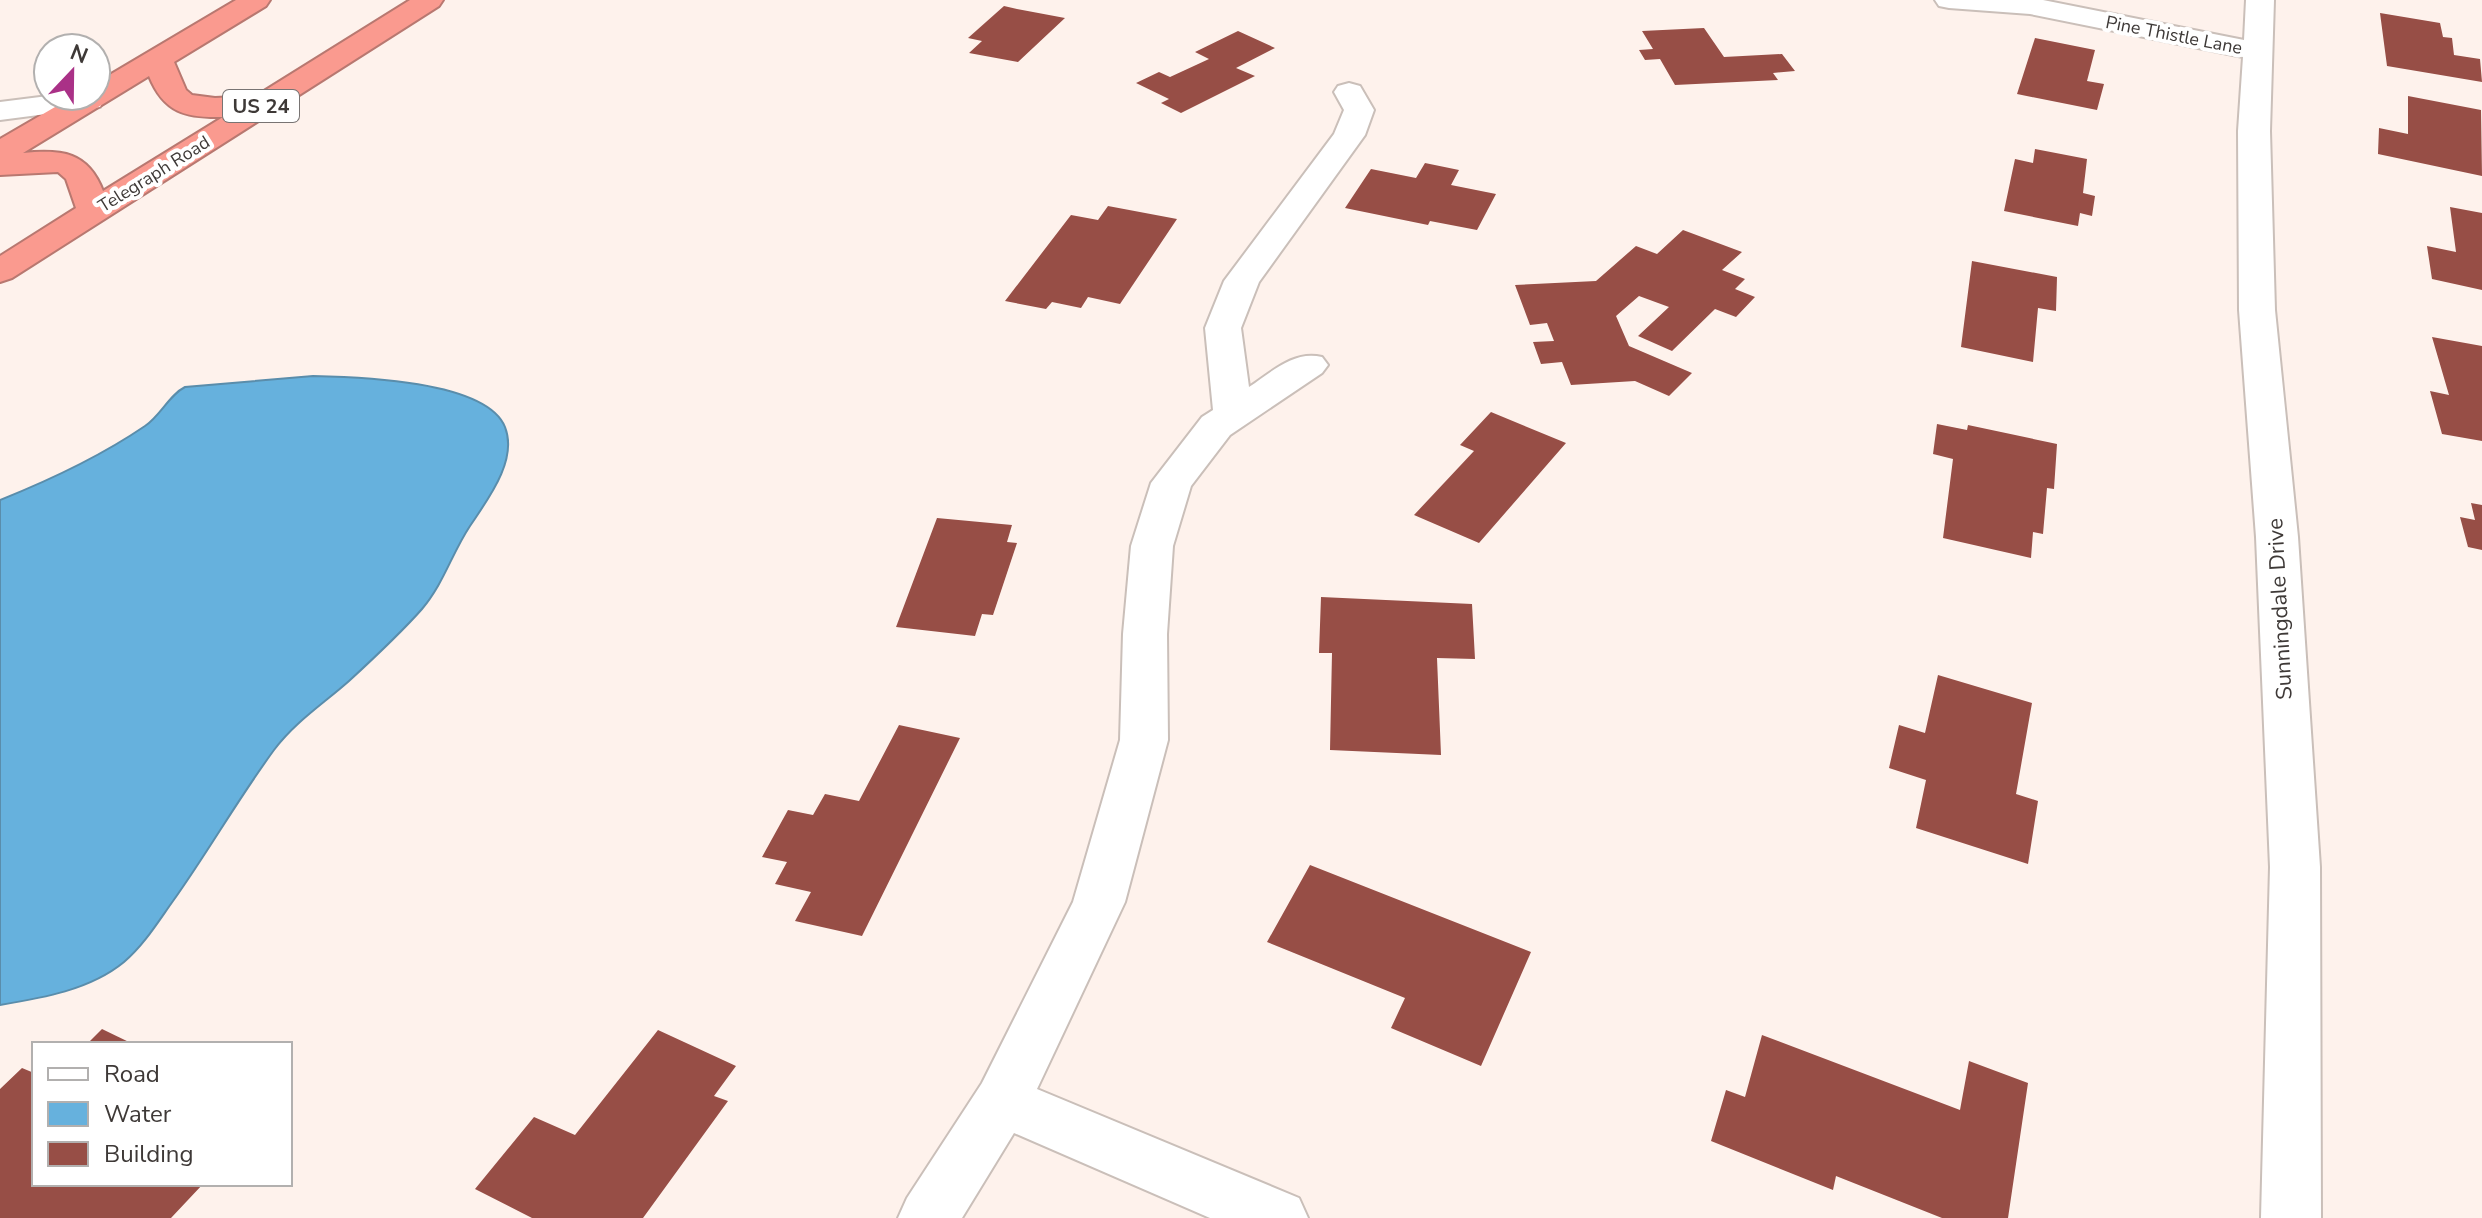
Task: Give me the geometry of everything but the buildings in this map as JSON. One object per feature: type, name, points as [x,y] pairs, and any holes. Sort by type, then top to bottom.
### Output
[{"type":"highway","points":[[112,87],[256,0]]},
{"type":"highway","name":"Telegraph Road","points":[[0,271],[429,0]]},
{"type":"highway","points":[[158,60],[175,97],[186,104],[204,107],[263,105]]},
{"type":"highway","points":[[0,153],[69,112]]},
{"type":"highway","points":[[0,165],[51,162],[76,170],[94,212]]},
{"type":"street","name":"Pine Thistle Lane","points":[[1949,0],[2030,6],[2257,51]]},
{"type":"street","name":"Sunningdale Drive","points":[[2260,0],[2254,131],[2257,310],[2277,537],[2295,867],[2291,1218]]},
{"type":"street","points":[[1233,414],[1223,328],[1242,281],[1349,135],[1359,110],[1349,92]]},
{"type":"street","points":[[0,111],[32,107]]},
{"type":"street","points":[[928,1218],[1002,1101],[1099,902],[1144,740],[1145,634],[1152,546],[1171,483],[1216,426],[1309,365]]},
{"type":"street","points":[[1002,1101],[1278,1218]]},
{"type":"water","points":[[313,376],[418,384],[473,399],[493,411],[505,427],[508,453],[499,479],[430,599],[377,655],[282,740],[138,948],[111,972],[96,980],[49,996],[0,1005],[0,500],[75,467],[128,437],[151,421],[185,387]]}]
